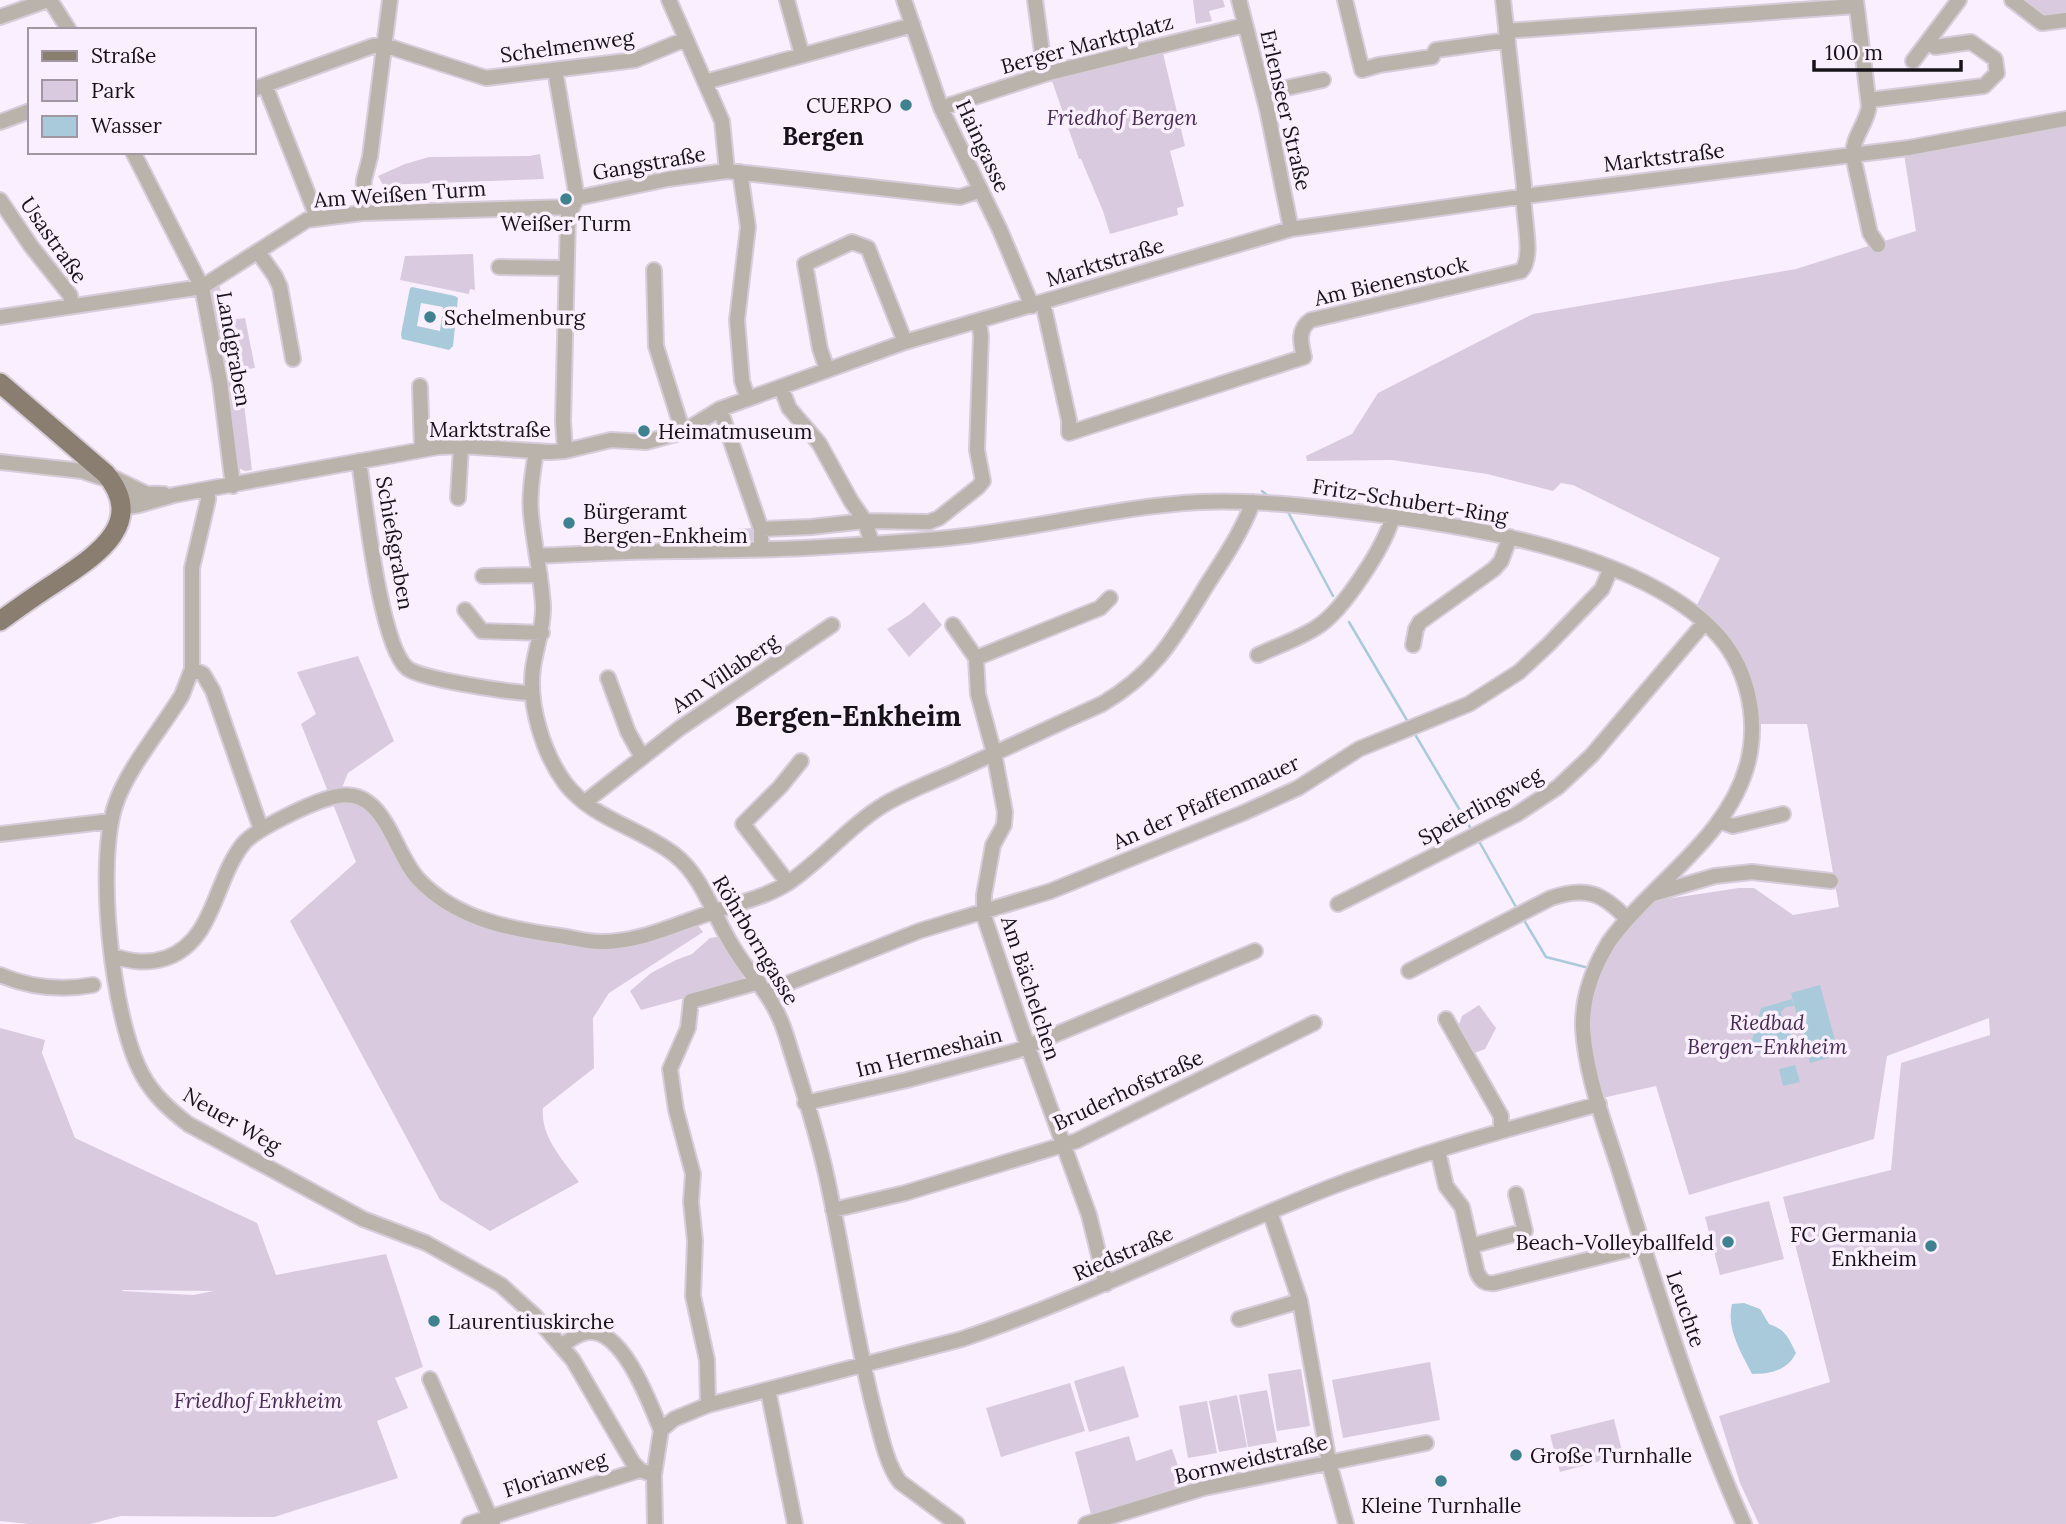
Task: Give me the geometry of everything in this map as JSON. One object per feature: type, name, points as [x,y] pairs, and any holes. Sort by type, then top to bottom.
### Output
[{"type":"main road","points":[[0,383],[109,477],[120,497],[121,508],[115,531],[97,554],[0,621]]},
{"type":"street","points":[[0,17],[49,0],[68,28]]},
{"type":"street","points":[[362,214],[364,180],[370,157],[390,0]]},
{"type":"street","points":[[669,0],[722,121],[748,227],[737,320],[742,381],[748,399]]},
{"type":"street","points":[[787,0],[802,55]]},
{"type":"street","name":"Haingasse","points":[[904,0],[941,108],[1038,305],[1069,420],[1069,433]]},
{"type":"street","points":[[1035,0],[1045,74]]},
{"type":"street","name":"Erlenseer Straße","points":[[1239,0],[1264,93],[1291,229]]},
{"type":"street","points":[[1345,0],[1362,70],[1432,57],[1436,50],[1507,35],[1856,3],[1869,100],[1867,117],[1855,141],[1853,156],[1870,233],[1878,245]]},
{"type":"street","points":[[1503,0],[1524,187],[1522,196]]},
{"type":"street","points":[[1913,61],[1959,0]]},
{"type":"street","points":[[2012,0],[2042,23],[2066,20]]},
{"type":"street","points":[[705,82],[913,25]]},
{"type":"street","name":"Berger Marktplatz","points":[[941,108],[1045,74],[1245,25]]},
{"type":"street","name":"Schelmenweg","points":[[384,45],[486,78],[635,60],[686,39]]},
{"type":"street","points":[[1869,100],[1984,86],[1997,73],[1995,60],[1971,42],[1935,47],[1928,42]]},
{"type":"street","points":[[317,217],[259,87],[373,46],[384,45]]},
{"type":"street","points":[[555,70],[574,203],[568,216],[566,268],[563,421],[565,451]]},
{"type":"street","points":[[1264,93],[1323,80]]},
{"type":"street","points":[[0,122],[28,112]]},
{"type":"street","name":"Marktstraße","points":[[121,508],[174,495],[422,449],[461,446],[565,451],[611,440],[646,442],[683,432],[720,409],[905,342],[1291,229],[1522,196],[1853,156],[2066,119]]},
{"type":"street","name":"Landgraben","points":[[134,154],[202,287],[220,382],[233,486]]},
{"type":"street","name":"Gangstraße","points":[[574,203],[668,179],[734,172],[960,197],[981,190]]},
{"type":"street","name":"Am Bienenstock","points":[[1069,433],[1304,357],[1302,331],[1311,320],[1516,274],[1528,261],[1522,196]]},
{"type":"street","name":"Usastraße","points":[[0,200],[31,246],[70,295],[72,306]]},
{"type":"street","name":"Am Weißen Turm","points":[[0,317],[202,287],[307,220],[317,217],[574,203]]},
{"type":"street","points":[[827,369],[820,349],[805,264],[845,244],[852,242],[869,248],[905,342]]},
{"type":"street","points":[[258,252],[275,276],[279,288],[293,359]]},
{"type":"street","points":[[499,267],[566,268]]},
{"type":"street","points":[[654,271],[656,345],[683,432]]},
{"type":"street","points":[[761,529],[865,521],[929,522],[939,518],[983,481],[977,450],[981,336],[979,322]]},
{"type":"street","points":[[421,386],[422,449]]},
{"type":"street","points":[[781,387],[789,408],[819,443],[851,502],[865,521],[872,544]]},
{"type":"street","points":[[720,409],[761,529],[761,549]]},
{"type":"street","points":[[458,498],[461,446]]},
{"type":"street","points":[[50,467],[69,463],[75,456],[76,449]]},
{"type":"street","name":"Röhrborngasse","points":[[536,451],[530,492],[543,606],[542,633],[534,663],[533,693],[550,757],[565,784],[585,802],[675,855],[694,877],[731,944],[763,987],[785,1032],[825,1171],[878,1427],[897,1478],[957,1524]]},
{"type":"street","name":"Schießgraben","points":[[359,461],[376,580],[391,636],[404,666],[414,673],[533,693]]},
{"type":"street","points":[[0,462],[82,471],[109,477],[145,493]]},
{"type":"street","name":"Neuer Weg","points":[[208,490],[192,568],[192,669],[182,695],[122,788],[111,821],[106,889],[121,1017],[127,1042],[147,1084],[168,1108],[188,1124],[363,1219],[426,1243],[480,1272],[516,1297],[573,1360],[633,1463],[647,1472]]},
{"type":"street","points":[[121,508],[133,496],[145,493]]},
{"type":"street","name":"Marktstraße","points":[[145,493],[174,495]]},
{"type":"street","name":"Fritz-Schubert-Ring","points":[[537,556],[872,544],[992,533],[1068,518],[1198,502],[1253,502],[1394,516],[1510,537],[1611,568],[1669,596],[1705,622],[1721,638],[1739,667],[1752,720],[1747,764],[1737,792],[1719,821],[1627,919],[1597,963],[1585,1000],[1583,1026],[1585,1048],[1599,1104]]},
{"type":"street","points":[[113,956],[148,962],[182,951],[197,936],[243,844],[261,829],[329,798],[345,794],[359,796],[377,811],[411,871],[428,889],[459,909],[481,919],[523,930],[598,942],[620,942],[764,895],[788,883],[882,806],[1102,704],[1126,690],[1168,648],[1232,544],[1253,502]]},
{"type":"street","points":[[1258,655],[1316,628],[1330,617],[1388,535],[1394,516]]},
{"type":"street","points":[[1413,645],[1420,622],[1494,569],[1502,561],[1510,537]]},
{"type":"street","name":"An der Pfaffenmauer","points":[[708,1405],[707,1360],[693,1296],[693,1174],[676,1110],[670,1066],[688,1028],[690,1002],[763,987],[898,939],[1051,891],[1298,788],[1359,749],[1469,704],[1518,672],[1602,589],[1611,568]]},
{"type":"street","points":[[483,576],[540,575]]},
{"type":"street","points":[[953,625],[976,658],[1100,608],[1110,598]]},
{"type":"street","points":[[465,610],[482,631],[542,633]]},
{"type":"street","name":"Speierlingweg","points":[[1338,904],[1517,814],[1558,787],[1592,755],[1705,622]]},
{"type":"street","name":"Am Villaberg","points":[[585,802],[680,728],[832,625]]},
{"type":"street","name":"Am Bächelchen","points":[[976,658],[978,694],[994,753],[1006,818],[993,845],[984,895],[986,924],[1062,1146],[1089,1215],[1107,1284]]},
{"type":"street","points":[[192,669],[203,674],[213,691],[261,829]]},
{"type":"street","points":[[608,678],[628,733],[642,757]]},
{"type":"street","points":[[788,883],[743,824],[780,787],[800,761]]},
{"type":"street","points":[[1719,821],[1733,826],[1783,814]]},
{"type":"street","points":[[0,834],[111,821]]},
{"type":"street","points":[[1650,894],[1716,876],[1752,872],[1831,881]]},
{"type":"street","points":[[1409,971],[1551,898],[1570,893],[1587,892],[1607,899],[1627,919]]},
{"type":"street","name":"Im Hermeshain","points":[[805,1103],[907,1080],[1028,1047],[1255,951]]},
{"type":"street","points":[[0,975],[22,984],[44,988],[93,985]]},
{"type":"street","points":[[1446,1018],[1501,1116],[1502,1130]]},
{"type":"street","name":"Bruderhofstraße","points":[[833,1210],[905,1192],[1076,1141],[1314,1023]]},
{"type":"street","name":"Riedstraße","points":[[661,1430],[674,1419],[708,1405],[962,1339],[1052,1307],[1270,1212],[1373,1172],[1502,1130],[1599,1104]]},
{"type":"street","name":"Leuchte","points":[[1599,1104],[1696,1404],[1744,1524]]},
{"type":"street","points":[[1438,1151],[1446,1186],[1462,1207],[1480,1278],[1490,1284],[1643,1246]]},
{"type":"street","points":[[1471,1246],[1525,1231],[1516,1195]]},
{"type":"street","points":[[1270,1212],[1300,1301],[1329,1463],[1346,1524]]},
{"type":"street","points":[[1239,1319],[1300,1301]]},
{"type":"street","points":[[561,1346],[579,1334],[599,1333],[609,1340],[630,1364],[661,1430],[647,1472],[655,1524]]},
{"type":"street","points":[[429,1379],[491,1521]]},
{"type":"street","points":[[768,1390],[796,1524]]},
{"type":"street","name":"Bornweidstraße","points":[[1086,1524],[1204,1488],[1426,1443]]},
{"type":"street","name":"Florianweg","points":[[469,1524],[491,1521],[647,1472]]},
{"type":"green space","points":[[1193,0],[1223,0],[1225,7],[1209,11],[1212,21],[1196,24]]},
{"type":"green space","points":[[2022,0],[2066,0],[2066,12],[2044,16]]},
{"type":"green space","name":"Friedhof Bergen","points":[[1162,49],[1185,146],[1170,151],[1184,206],[1177,208],[1178,215],[1110,234],[1103,211],[1079,159],[1051,78]]},
{"type":"green space","name":"Riedbad Bergen-Enkheim","points":[[2066,122],[2066,1524],[1759,1524],[1740,1483],[1719,1416],[1830,1382],[1783,1197],[1891,1170],[1901,1063],[1990,1035],[1989,1018],[1887,1056],[1874,1139],[1689,1195],[1656,1086],[1602,1098],[1592,1046],[1592,1009],[1596,980],[1632,922],[1653,901],[1754,888],[1793,915],[1839,907],[1807,724],[1757,724],[1745,672],[1734,645],[1713,619],[1697,605],[1720,558],[1573,485],[1561,483],[1553,491],[1487,474],[1392,460],[1307,461],[1306,456],[1352,434],[1378,393],[1533,314],[1796,269],[1916,231],[1904,154]]},
{"type":"green space","points":[[540,154],[544,179],[383,185],[378,176],[429,157]]},
{"type":"green space","points":[[473,254],[475,290],[470,289],[469,294],[400,280],[405,256]]},
{"type":"green space","points":[[219,284],[228,320],[245,318],[255,368],[240,370],[252,470],[245,471],[234,466],[208,289]]},
{"type":"green space","points":[[756,528],[757,541],[751,545],[693,546],[689,531]]},
{"type":"green space","points":[[924,602],[942,625],[909,657],[887,629]]},
{"type":"green space","points":[[358,656],[394,741],[348,773],[337,800],[348,800],[363,806],[375,819],[405,876],[434,900],[597,945],[696,923],[703,932],[609,993],[593,1018],[594,1068],[543,1108],[549,1138],[579,1182],[490,1231],[440,1200],[290,921],[356,862],[301,724],[316,714],[297,672]]},
{"type":"green space","points":[[710,938],[722,939],[743,973],[742,980],[736,984],[641,1010],[630,991],[651,973],[692,954]]},
{"type":"green space","points":[[1479,1005],[1496,1028],[1485,1049],[1472,1054],[1458,1027],[1462,1016]]},
{"type":"green space","name":"Friedhof Enkheim","points":[[0,1028],[45,1040],[42,1053],[75,1138],[257,1223],[276,1275],[386,1254],[423,1367],[395,1378],[408,1408],[377,1421],[398,1478],[274,1517],[121,1516],[90,1524],[0,1521]],"holes":[[[123,1290],[214,1291],[193,1295]]]},
{"type":"green space","points":[[1769,1201],[1784,1259],[1720,1275],[1705,1217]]},
{"type":"green space","points":[[1430,1362],[1440,1420],[1343,1438],[1332,1380]]},
{"type":"green space","points":[[1124,1366],[1139,1417],[1089,1432],[1074,1381]]},
{"type":"green space","points":[[1301,1369],[1310,1426],[1277,1431],[1268,1374]]},
{"type":"green space","points":[[1070,1383],[1085,1431],[1001,1457],[986,1408]]},
{"type":"green space","points":[[1267,1390],[1277,1442],[1248,1447],[1239,1395]]},
{"type":"green space","points":[[1237,1395],[1247,1447],[1219,1452],[1209,1401]]},
{"type":"green space","points":[[1207,1401],[1217,1453],[1188,1458],[1179,1406]]},
{"type":"green space","points":[[1614,1419],[1623,1455],[1560,1472],[1550,1435]]},
{"type":"green space","points":[[1129,1436],[1136,1461],[1172,1449],[1186,1488],[1092,1518],[1075,1452]]},
{"type":"water","points":[[410,288],[458,298],[453,346],[449,350],[402,339]],"holes":[[[421,303],[443,307],[440,331],[417,326]]]},
{"type":"water","points":[[1820,985],[1839,1055],[1810,1063],[1791,993]]},
{"type":"water","points":[[1792,999],[1794,1006],[1786,1007],[1781,1012],[1783,1022],[1789,1026],[1793,1050],[1764,1057],[1751,1044],[1761,1008]]},
{"type":"water","points":[[1795,1065],[1800,1082],[1783,1086],[1779,1069]]},
{"type":"water","points":[[1744,1303],[1760,1309],[1769,1324],[1788,1338],[1796,1353],[1783,1368],[1752,1374],[1736,1340],[1731,1322],[1732,1304]]},
{"type":"waterway","points":[[1262,491],[1268,496]]},
{"type":"waterway","points":[[1288,512],[1333,596]]},
{"type":"waterway","points":[[1349,622],[1408,722]]},
{"type":"waterway","points":[[1416,736],[1471,829]]},
{"type":"waterway","points":[[1480,843],[1516,907]]},
{"type":"waterway","points":[[1525,922],[1546,957],[1585,967]]},
{"type":"place","name":"CUERPO","points":[[906,105]]},
{"type":"place","name":"Weißer Turm","points":[[566,199]]},
{"type":"place","name":"Schelmenburg","points":[[430,317]]},
{"type":"place","name":"Heimatmuseum","points":[[644,431]]},
{"type":"place","name":"Bürgeramt Bergen-Enkheim","points":[[569,523]]},
{"type":"place","name":"Beach-Volleyballfeld","points":[[1728,1242]]},
{"type":"place","name":"FC Germania Enkheim","points":[[1931,1246]]},
{"type":"place","name":"Laurentiuskirche","points":[[434,1321]]},
{"type":"place","name":"Große Turnhalle","points":[[1516,1455]]},
{"type":"place","name":"Kleine Turnhalle","points":[[1441,1481]]},
{"type":"district","name":"Bergen","points":[[823,136]]},
{"type":"district","name":"Bergen-Enkheim","points":[[848,716]]}]
